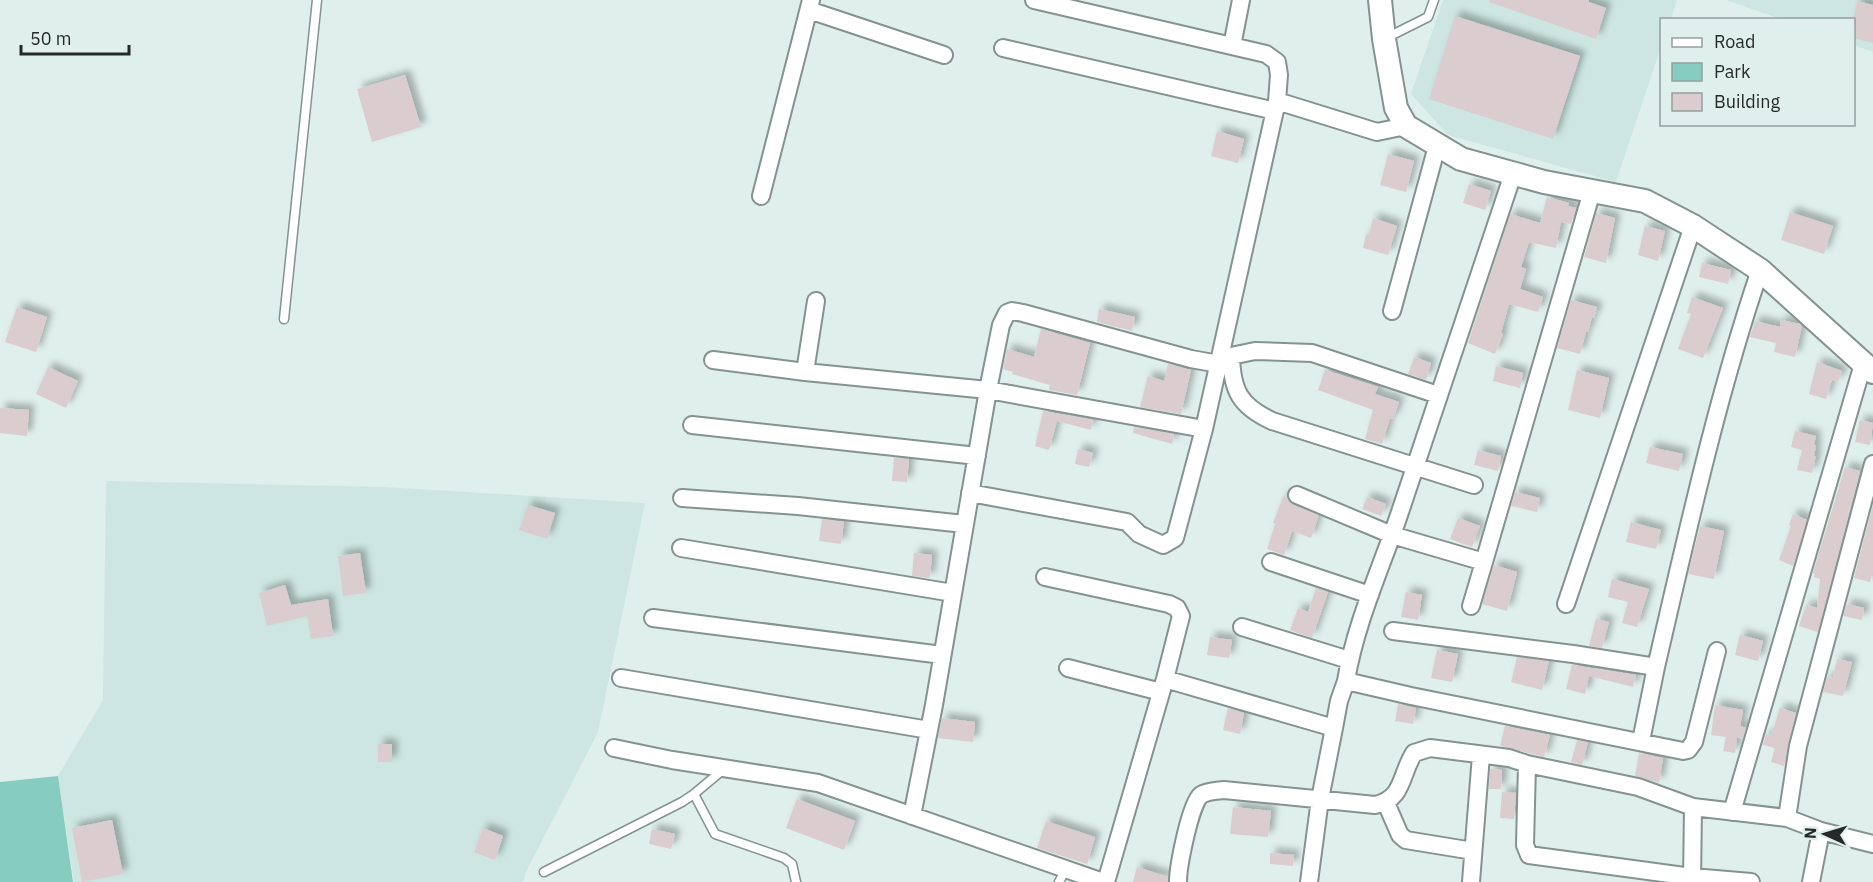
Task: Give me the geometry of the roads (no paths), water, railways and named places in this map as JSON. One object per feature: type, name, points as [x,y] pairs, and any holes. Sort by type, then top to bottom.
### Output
[{"type":"main road","points":[[1380,0],[1396,108],[1406,126],[1461,159],[1513,174],[1645,201],[1693,226],[1760,270],[1868,368]]},
{"type":"street","points":[[970,493],[1127,522],[1139,534],[1162,545],[1175,538],[1223,359],[1276,106],[1280,75],[1277,63],[1266,54],[1034,0]]},
{"type":"street","points":[[1232,46],[1241,0]]},
{"type":"street","points":[[761,196],[810,5],[944,55]]},
{"type":"street","points":[[1003,48],[1276,106],[1377,132],[1406,126]]},
{"type":"street","points":[[1392,310],[1437,146]]},
{"type":"street","points":[[1309,882],[1320,799],[1349,660],[1513,174]]},
{"type":"street","points":[[1471,606],[1593,191]]},
{"type":"street","points":[[1566,604],[1693,226]]},
{"type":"street","points":[[1641,741],[1692,513],[1737,338],[1760,270]]},
{"type":"street","points":[[805,372],[816,301]]},
{"type":"street","points":[[912,816],[988,390],[1001,325],[1007,313],[1012,311],[1023,313],[1191,359],[1223,359],[1255,351],[1312,353],[1438,395]]},
{"type":"street","points":[[1223,359],[1237,392],[1245,404],[1257,414],[1272,421],[1474,485]]},
{"type":"street","points":[[713,360],[805,372],[988,390],[1204,429]]},
{"type":"street","points":[[1732,812],[1868,368]]},
{"type":"street","points":[[692,425],[977,456]]},
{"type":"street","points":[[1787,818],[1798,746],[1873,464]]},
{"type":"street","points":[[1297,495],[1392,535],[1484,562]]},
{"type":"street","points":[[682,498],[798,506],[964,524]]},
{"type":"street","points":[[681,548],[953,593]]},
{"type":"street","points":[[1271,562],[1370,595]]},
{"type":"street","points":[[614,748],[818,783],[912,816],[1063,876],[1104,882],[1163,686],[1181,616],[1177,608],[1045,577]]},
{"type":"street","points":[[654,618],[942,655]]},
{"type":"street","points":[[1242,627],[1349,660]]},
{"type":"street","points":[[1393,631],[1656,667]]},
{"type":"street","points":[[1346,681],[1683,751],[1691,747],[1717,651]]},
{"type":"street","points":[[1068,668],[1163,686],[1334,728]]},
{"type":"street","points":[[621,678],[929,730]]},
{"type":"street","points":[[1178,882],[1178,871],[1195,802],[1202,794],[1224,790],[1375,805],[1386,803],[1398,792],[1407,765],[1414,753],[1430,748],[1509,758],[1527,764],[1638,787],[1693,807],[1787,818],[1821,831],[1873,844]]},
{"type":"street","points":[[1471,882],[1481,754]]},
{"type":"street","points":[[1527,764],[1525,844],[1529,855],[1692,880],[1751,882]]},
{"type":"street","points":[[1386,803],[1400,835],[1406,840],[1473,851]]},
{"type":"street","points":[[1692,880],[1693,807]]},
{"type":"street","points":[[1811,882],[1821,831]]},
{"type":"lane","points":[[284,319],[317,0]]},
{"type":"lane","points":[[1384,39],[1428,17],[1434,0]]},
{"type":"lane","points":[[543,872],[694,795],[725,768]]},
{"type":"lane","points":[[694,795],[716,834],[784,858],[792,864],[796,882]]}]
